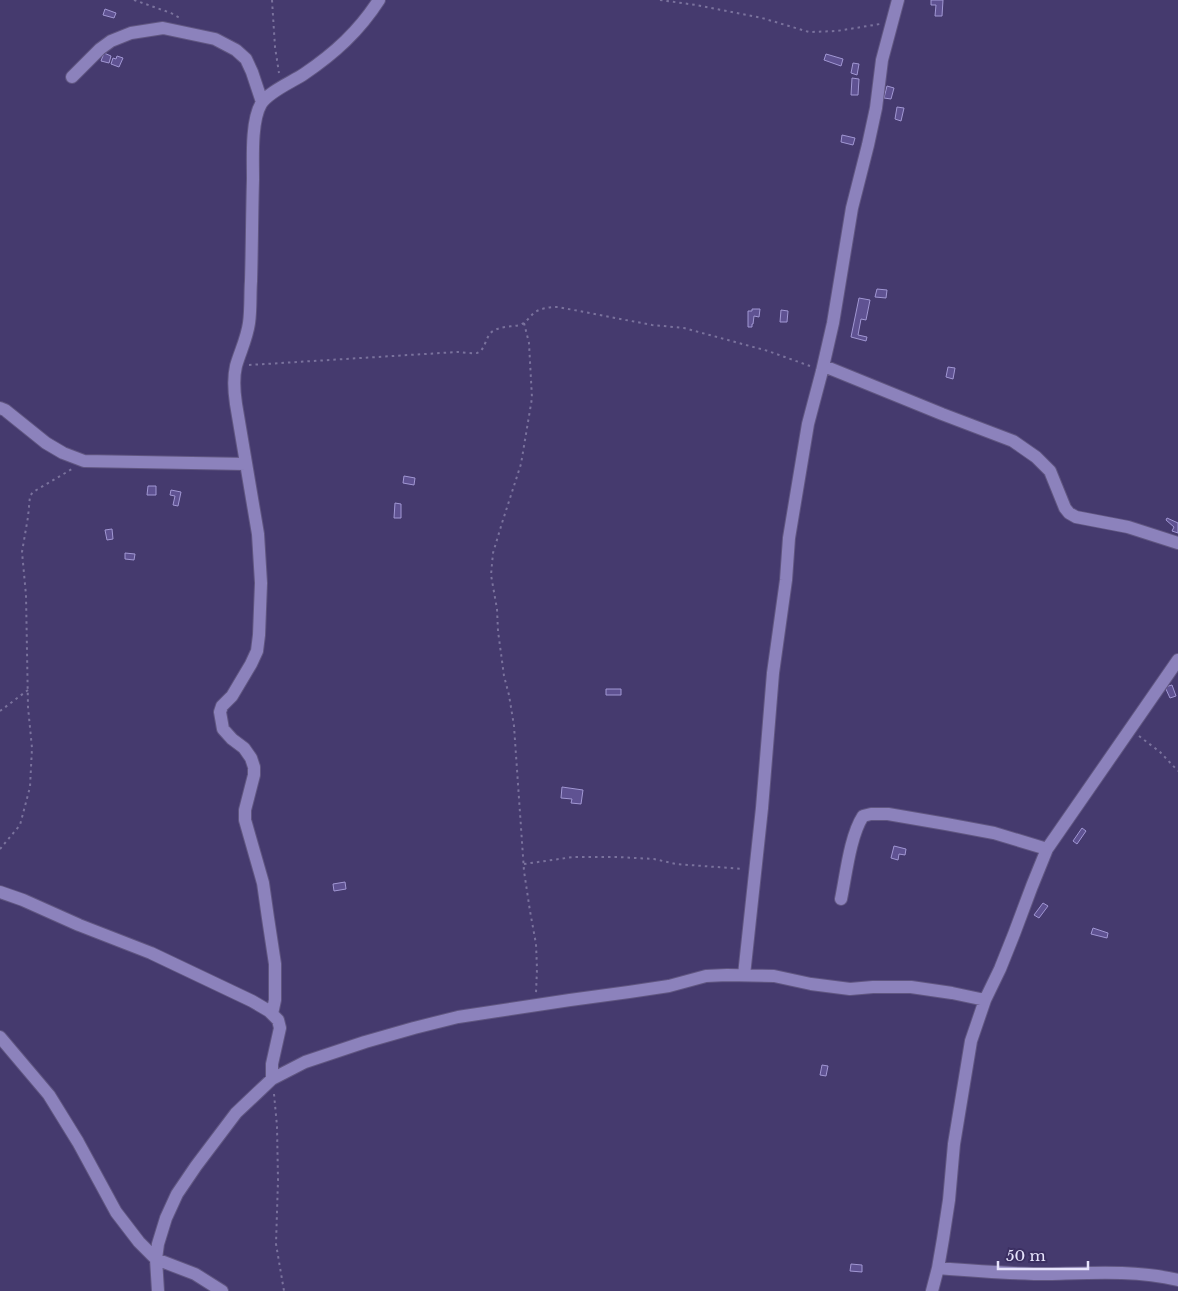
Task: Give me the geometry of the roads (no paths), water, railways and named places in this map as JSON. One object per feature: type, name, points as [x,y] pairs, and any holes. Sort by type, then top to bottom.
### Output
[{"type":"street","points":[[272,1014],[275,1000],[275,964],[263,883],[245,820],[245,810],[254,775],[254,767],[251,758],[244,748],[223,729],[220,720],[222,706],[232,696],[252,664],[257,651],[259,635],[261,584],[258,534],[234,383],[249,323],[253,149],[256,118],[262,102],[310,70],[344,44],[379,0]]},
{"type":"street","points":[[744,975],[756,870],[773,673],[786,580],[789,538],[808,424],[833,323],[850,215],[876,108],[882,60],[898,0]]},
{"type":"street","points":[[72,77],[110,41],[131,33],[163,28],[215,39],[236,50],[246,60],[252,72],[262,102]]},
{"type":"street","points":[[823,368],[1013,440],[1036,457],[1050,471],[1065,508],[1076,517],[1128,527],[1178,543]]},
{"type":"street","points":[[0,408],[46,443],[62,453],[84,461],[246,464]]},
{"type":"street","points":[[932,1291],[938,1268],[949,1200],[954,1144],[972,1041],[985,1000],[1000,969],[1047,849],[1178,660]]},
{"type":"street","points":[[841,900],[858,824],[863,816],[871,814],[888,814],[994,833],[1047,849]]},
{"type":"street","points":[[0,892],[151,953],[252,1001],[272,1014],[278,1020],[280,1028],[272,1064],[272,1079]]},
{"type":"street","points":[[158,1291],[156,1259],[158,1244],[166,1218],[177,1194],[213,1142],[236,1113],[272,1079],[304,1062],[365,1042],[458,1017],[669,986],[706,976],[774,976],[811,984],[850,989],[873,987],[911,988],[952,993],[985,1000]]},
{"type":"street","points":[[0,1038],[49,1095],[78,1142],[116,1212],[139,1242],[156,1259],[195,1274],[222,1291]]},
{"type":"street","points":[[938,1268],[994,1273],[1048,1274],[1098,1272],[1164,1277],[1178,1280]]}]
